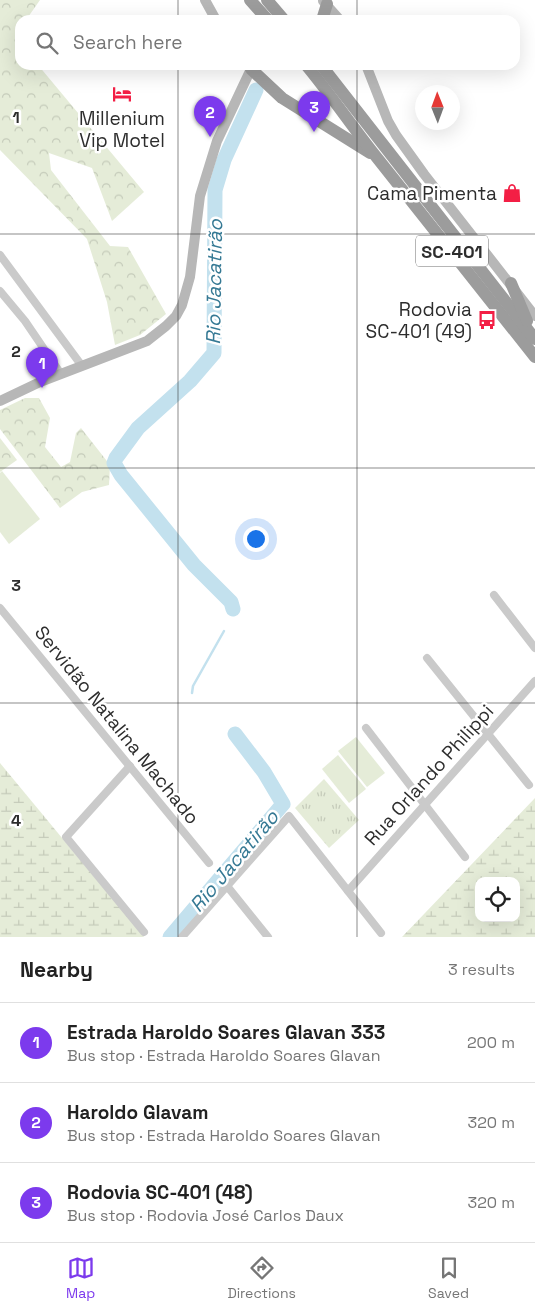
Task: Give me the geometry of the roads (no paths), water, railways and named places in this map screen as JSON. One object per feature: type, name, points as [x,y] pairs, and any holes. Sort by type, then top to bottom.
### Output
[{"type":"highway","points":[[323,15],[325,2]]},
{"type":"highway","points":[[259,7],[274,15]]},
{"type":"highway","points":[[255,70],[282,98],[376,157]]},
{"type":"highway","name":"SC-401","points":[[310,70],[376,157],[457,256],[535,357]]},
{"type":"highway","name":"SC-401","points":[[325,70],[534,337]]},
{"type":"highway","points":[[511,283],[534,337]]},
{"type":"main road","points":[[204,0],[213,15]]},
{"type":"main road","points":[[325,2],[336,15]]},
{"type":"main road","points":[[0,400],[147,341],[166,326],[182,305],[193,261],[200,196],[217,141],[249,70]]},
{"type":"main road","points":[[368,70],[388,121],[396,135],[424,174],[535,316]]},
{"type":"street","points":[[0,255],[82,366]]},
{"type":"street","points":[[0,290],[61,374]]},
{"type":"street","points":[[494,595],[535,648]]},
{"type":"street","name":"Servidão Natalina Machado","points":[[0,608],[209,863]]},
{"type":"street","points":[[427,658],[529,785]]},
{"type":"street","name":"Rua Orlando Philippi","points":[[348,891],[535,681]]},
{"type":"street","points":[[366,728],[465,857]]},
{"type":"street","points":[[130,766],[66,837],[144,932]]},
{"type":"street","points":[[182,937],[289,816],[381,933]]},
{"type":"street","points":[[228,886],[268,937]]},
{"type":"waterway","name":"Rio Jacatirão","points":[[233,609],[231,602],[194,565],[121,475],[114,463],[138,428],[190,381],[214,353],[215,190],[224,160],[256,90]]},
{"type":"waterway","points":[[192,693],[193,686],[224,631]]},
{"type":"waterway","name":"Rio Jacatirão","points":[[170,937],[283,804],[264,772],[235,734]]},
{"type":"place","name":"Millenium Vip Motel","points":[[122,94]]},
{"type":"place","name":"Rodovia SC-401 (48)","points":[[314,132]]},
{"type":"place","name":"Haroldo Glavam","points":[[210,137]]},
{"type":"place","name":"Cama Pimenta","points":[[512,193]]},
{"type":"place","name":"Rodovia SC-401 (49)","points":[[487,320]]},
{"type":"place","name":"Estrada Haroldo Soares Glavan 333","points":[[42,388]]}]
